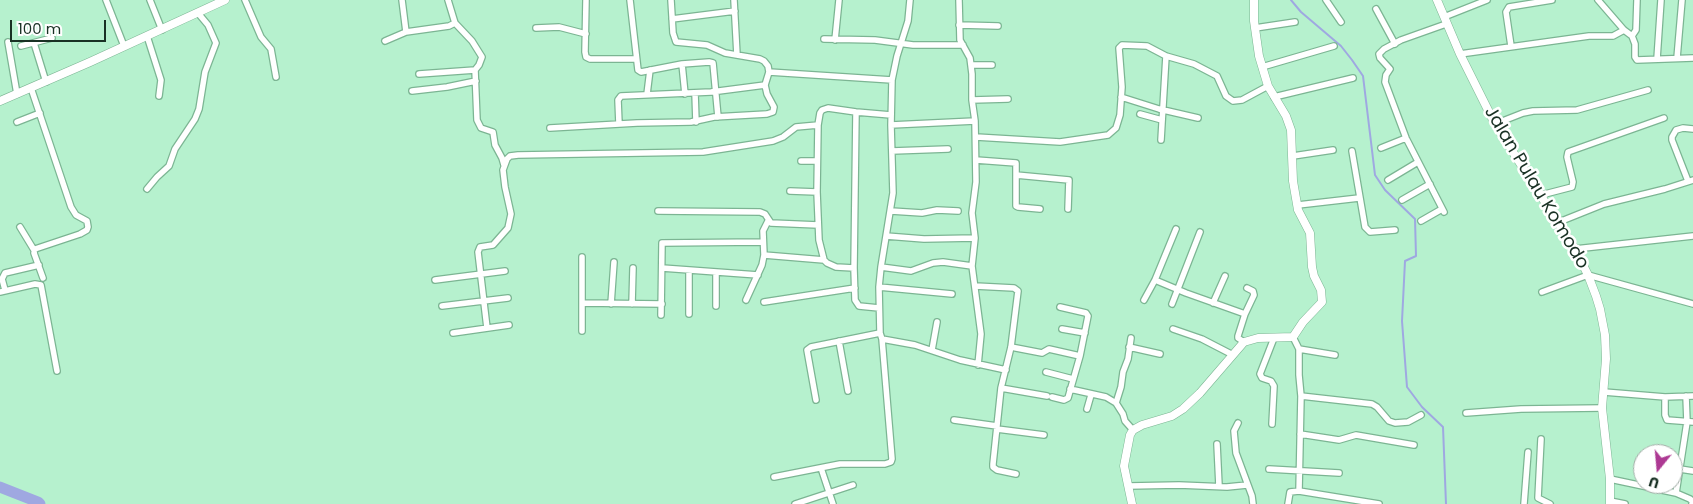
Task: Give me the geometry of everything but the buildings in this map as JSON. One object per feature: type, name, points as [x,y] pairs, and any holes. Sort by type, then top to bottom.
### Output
[{"type":"street","points":[[106,0],[124,46]]},
{"type":"street","points":[[150,0],[162,30]]},
{"type":"street","points":[[0,101],[162,30],[225,0]]},
{"type":"street","points":[[245,0],[261,37],[272,49],[276,77]]},
{"type":"street","points":[[402,0],[406,32]]},
{"type":"street","points":[[448,0],[455,23],[469,36],[482,57],[475,70],[477,120],[481,128],[493,132],[495,145],[504,165],[505,187],[511,209],[511,218],[507,231],[493,245],[478,249],[487,328]]},
{"type":"street","points":[[586,0],[585,56],[588,58],[636,59]]},
{"type":"street","points":[[630,0],[639,72],[682,64],[714,63]]},
{"type":"street","points":[[550,128],[696,122],[718,116],[771,113],[774,107],[765,85],[769,72],[768,66],[760,58],[736,56],[720,52],[708,45],[676,42],[674,40],[671,0]]},
{"type":"street","points":[[734,0],[736,56]]},
{"type":"street","points":[[835,40],[839,0]]},
{"type":"street","points":[[774,477],[845,464],[885,464],[891,462],[892,459],[881,336],[879,287],[891,211],[894,176],[891,125],[892,80],[895,63],[908,21],[910,0]]},
{"type":"street","points":[[959,0],[960,40],[970,58],[971,64],[976,137],[976,182],[972,213],[974,238],[972,266],[981,334],[978,365]]},
{"type":"street","points":[[1254,0],[1255,28],[1262,67],[1268,86],[1289,123],[1298,205],[1301,217],[1310,233],[1312,267],[1322,298],[1319,306],[1303,322],[1293,337]]},
{"type":"street","points":[[1326,0],[1340,22]]},
{"type":"street","name":"Jalan Pulau Komodo","points":[[1437,0],[1460,54],[1495,124],[1576,249],[1600,309],[1605,335],[1606,359],[1602,408],[1610,478],[1610,502]]},
{"type":"street","points":[[1421,221],[1443,211],[1406,138],[1385,82],[1386,75],[1390,69],[1379,56],[1380,52],[1401,40],[1487,0]]},
{"type":"street","points":[[1511,46],[1506,12],[1509,7],[1552,0]]},
{"type":"street","points":[[1598,0],[1624,30],[1632,36],[1635,44],[1635,59],[1640,61],[1693,58]]},
{"type":"street","points":[[1632,36],[1636,30],[1637,0]]},
{"type":"street","points":[[1657,60],[1661,0]]},
{"type":"street","points":[[1677,58],[1682,0]]},
{"type":"street","points":[[1376,9],[1394,44]]},
{"type":"street","points":[[672,19],[735,11]]},
{"type":"street","points":[[147,189],[170,164],[175,149],[195,119],[199,108],[205,72],[216,43],[208,25],[198,13]]},
{"type":"street","points":[[1255,28],[1295,22]]},
{"type":"street","points":[[385,41],[406,32],[449,26],[455,23]]},
{"type":"street","points":[[960,25],[998,26]]},
{"type":"street","points":[[536,28],[559,27],[586,34]]},
{"type":"street","points":[[1460,54],[1589,36],[1613,36],[1624,30]]},
{"type":"street","points":[[147,36],[161,80],[159,96]]},
{"type":"street","points":[[21,46],[52,38]]},
{"type":"street","points":[[824,39],[875,40],[913,45],[962,45]]},
{"type":"street","points":[[8,42],[17,94]]},
{"type":"street","points":[[34,42],[46,82]]},
{"type":"street","points":[[976,137],[1060,142],[1103,136],[1114,131],[1118,124],[1121,97],[1120,46],[1125,44],[1142,45],[1166,56],[1194,64],[1215,74],[1219,78],[1226,96],[1234,101],[1242,100],[1268,86]]},
{"type":"street","points":[[1262,67],[1334,46]]},
{"type":"street","points":[[718,116],[714,63],[720,52]]},
{"type":"street","points":[[1161,140],[1166,56]]},
{"type":"street","points":[[682,64],[684,94]]},
{"type":"street","points":[[971,64],[992,65]]},
{"type":"street","points":[[418,74],[475,70]]},
{"type":"street","points":[[647,94],[650,70]]},
{"type":"street","points":[[769,72],[892,80]]},
{"type":"street","points":[[1274,97],[1353,78]]},
{"type":"street","points":[[412,91],[476,81]]},
{"type":"street","points":[[619,124],[618,100],[620,96],[684,94],[765,85]]},
{"type":"street","points":[[31,88],[75,213],[87,221],[87,230],[80,234],[34,250]]},
{"type":"street","points":[[1495,124],[1523,113],[1578,110],[1648,90]]},
{"type":"street","points":[[695,93],[696,122]]},
{"type":"street","points":[[1121,97],[1198,118]]},
{"type":"street","points":[[972,100],[1008,99]]},
{"type":"street","points":[[824,260],[819,240],[817,192],[818,126],[820,113],[825,108],[891,115]]},
{"type":"street","points":[[856,112],[854,288],[856,304],[862,307],[879,308]]},
{"type":"street","points":[[17,122],[40,113]]},
{"type":"street","points":[[1140,114],[1162,120]]},
{"type":"street","points":[[1541,195],[1572,187],[1573,182],[1567,157],[1568,152],[1664,118]]},
{"type":"street","points":[[891,125],[975,121]]},
{"type":"street","points":[[504,165],[510,156],[518,155],[717,151],[779,139],[796,127],[818,126]]},
{"type":"street","points":[[1558,222],[1604,204],[1690,181],[1672,137],[1676,130],[1682,128],[1693,129]]},
{"type":"street","points":[[1381,148],[1406,138]]},
{"type":"street","points":[[892,151],[948,148]]},
{"type":"street","points":[[1293,156],[1333,150]]},
{"type":"street","points":[[1352,151],[1359,198],[1367,231],[1394,230]]},
{"type":"street","points":[[976,160],[1017,164],[1016,206],[1018,208],[1040,209]]},
{"type":"street","points":[[801,161],[817,161]]},
{"type":"street","points":[[1388,180],[1418,162]]},
{"type":"street","points":[[1016,174],[1069,180],[1068,209]]},
{"type":"street","points":[[1402,200],[1430,184]]},
{"type":"street","points":[[790,191],[817,192]]},
{"type":"street","points":[[1298,205],[1359,198]]},
{"type":"street","points":[[891,211],[922,213],[937,210],[958,211]]},
{"type":"street","points":[[658,211],[760,212],[765,214],[768,221],[775,224],[818,224]]},
{"type":"street","points":[[746,300],[764,255],[763,231],[768,221]]},
{"type":"street","points":[[20,227],[34,250],[43,278]]},
{"type":"street","points":[[1144,300],[1156,280],[1176,229]]},
{"type":"street","points":[[1172,304],[1200,232]]},
{"type":"street","points":[[886,236],[924,239],[974,238]]},
{"type":"street","points":[[1576,249],[1693,236]]},
{"type":"street","points":[[662,315],[662,242],[762,242]]},
{"type":"street","points":[[764,255],[824,260],[836,267],[854,268]]},
{"type":"street","points":[[582,258],[582,331]]},
{"type":"street","points":[[611,304],[614,262]]},
{"type":"street","points":[[881,268],[911,271],[933,263],[943,262],[972,266]]},
{"type":"street","points":[[39,265],[5,273],[2,279],[3,291],[36,284],[41,285],[57,371]]},
{"type":"street","points":[[632,304],[633,268]]},
{"type":"street","points":[[662,268],[758,274]]},
{"type":"street","points":[[435,280],[505,270]]},
{"type":"street","points":[[689,270],[689,314]]},
{"type":"street","points":[[716,272],[716,306]]},
{"type":"street","points":[[1542,292],[1588,275],[1693,304]]},
{"type":"street","points":[[1213,303],[1225,276]]},
{"type":"street","points":[[1156,280],[1245,314]]},
{"type":"street","points":[[975,286],[1014,288],[1018,291],[1011,347],[1002,388],[993,467],[997,470],[1016,474]]},
{"type":"street","points":[[879,287],[952,294]]},
{"type":"street","points":[[764,302],[854,288]]},
{"type":"street","points":[[1244,342],[1238,336],[1254,295],[1247,288]]},
{"type":"street","points":[[442,306],[508,298]]},
{"type":"street","points":[[582,303],[662,304]]},
{"type":"street","points":[[1002,388],[1066,400],[1068,398],[1080,356],[1088,314],[1060,308]]},
{"type":"street","points":[[932,350],[937,322]]},
{"type":"street","points":[[453,333],[509,325]]},
{"type":"street","points":[[1062,329],[1085,334]]},
{"type":"street","points":[[1174,330],[1208,341],[1233,355]]},
{"type":"street","points":[[816,400],[807,350],[811,347],[840,341],[881,336],[932,350],[948,357],[1006,370]]},
{"type":"street","points":[[1132,504],[1124,462],[1130,435],[1133,430],[1142,425],[1172,416],[1182,409],[1200,393],[1244,342],[1258,338],[1293,337]]},
{"type":"street","points":[[1293,337],[1299,349],[1301,396],[1299,491]]},
{"type":"street","points":[[1116,403],[1122,387],[1122,372],[1128,359],[1131,338]]},
{"type":"street","points":[[1272,424],[1274,386],[1271,381],[1262,378],[1260,374],[1274,338]]},
{"type":"street","points":[[840,341],[848,391]]},
{"type":"street","points":[[1011,347],[1042,353],[1049,349],[1080,356]]},
{"type":"street","points":[[1129,347],[1160,354]]},
{"type":"street","points":[[1299,349],[1335,355]]},
{"type":"street","points":[[1046,372],[1073,379]]},
{"type":"street","points":[[1070,389],[1106,397],[1116,403],[1125,421],[1133,430]]},
{"type":"street","points":[[1604,392],[1665,397],[1690,396],[1690,422],[1683,453]]},
{"type":"street","points":[[1087,409],[1091,395]]},
{"type":"street","points":[[1301,396],[1372,404],[1377,406],[1389,421],[1395,423],[1408,422],[1421,415]]},
{"type":"street","points":[[1665,397],[1666,419],[1690,422]]},
{"type":"street","points":[[1466,413],[1521,409],[1602,408]]},
{"type":"street","points":[[954,420],[1044,435]]},
{"type":"street","points":[[1238,423],[1234,432],[1238,461],[1252,496],[1253,504]]},
{"type":"street","points":[[1300,434],[1338,440],[1356,435],[1414,445]]},
{"type":"street","points":[[1541,439],[1538,498],[1550,504]]},
{"type":"street","points":[[1217,444],[1218,486]]},
{"type":"street","points":[[1524,504],[1528,452]]},
{"type":"street","points":[[821,468],[833,504]]},
{"type":"street","points":[[1269,469],[1339,473]]},
{"type":"street","points":[[1610,478],[1633,483]]},
{"type":"street","points":[[795,504],[853,485]]},
{"type":"street","points":[[1129,486],[1233,487],[1247,485]]},
{"type":"street","points":[[1288,504],[1290,492],[1299,491],[1351,501],[1379,504]]},
{"type":"street","points":[[1678,494],[1690,499],[1693,502],[1692,504]]},
{"type":"street","points":[[1610,502],[1626,504]]},
{"type":"waterway","points":[[1291,0],[1301,12],[1341,46],[1363,76],[1375,175],[1385,190],[1415,219],[1416,256],[1405,261],[1402,321],[1407,387],[1422,407],[1443,427],[1446,504]]},
{"type":"waterway","points":[[0,487],[40,504]]}]
